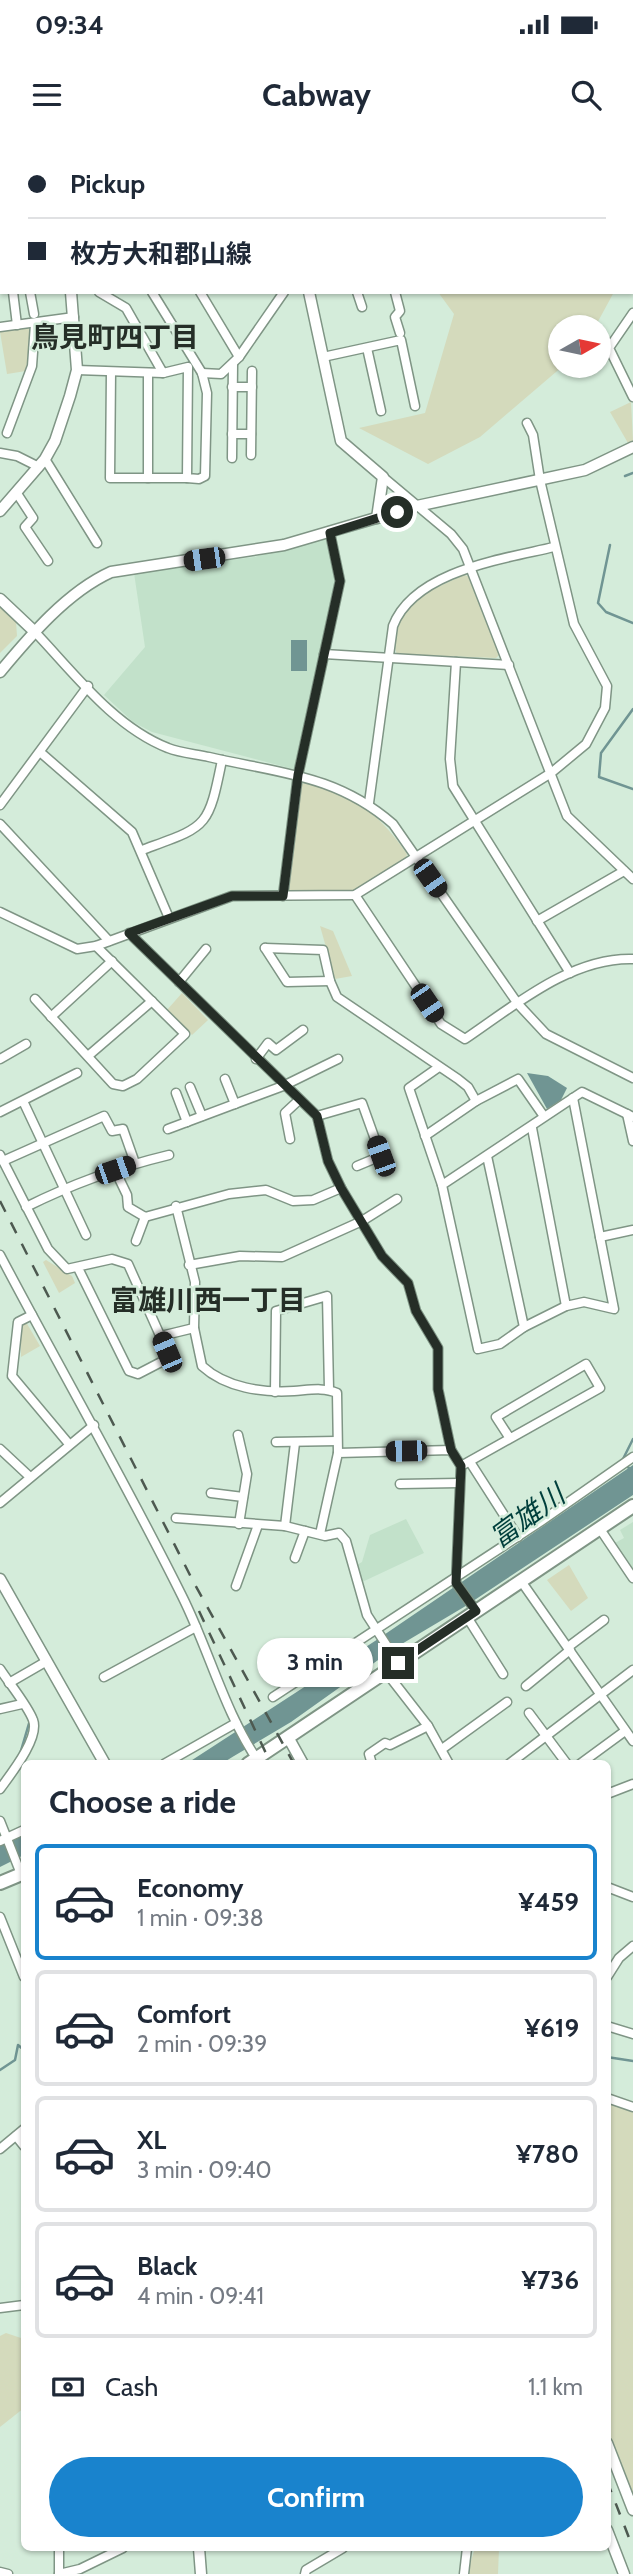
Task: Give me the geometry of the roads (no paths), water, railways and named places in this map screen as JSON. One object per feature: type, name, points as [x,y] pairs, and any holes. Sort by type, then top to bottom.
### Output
[{"type":"main road","points":[[253,1759],[386,1672],[471,1610],[521,1581],[633,1506]]},
{"type":"main road","points":[[0,1883],[21,1871]]},
{"type":"street","points":[[13,294],[17,325]]},
{"type":"street","points":[[30,294],[34,314]]},
{"type":"street","points":[[0,511],[42,463],[55,441],[77,370],[71,294]]},
{"type":"street","points":[[102,294],[125,308],[163,373]]},
{"type":"street","points":[[111,372],[110,478],[198,480],[205,476],[207,393],[202,373],[153,294]]},
{"type":"street","points":[[201,294],[236,360],[232,387],[232,458]]},
{"type":"street","points":[[270,294],[276,302]]},
{"type":"street","points":[[202,373],[221,374],[236,360],[282,294]]},
{"type":"street","points":[[309,294],[341,441],[452,534],[463,549],[567,816],[633,879]]},
{"type":"street","points":[[358,294],[362,307]]},
{"type":"street","points":[[396,294],[400,311],[395,317],[400,333]]},
{"type":"street","points":[[633,313],[609,348],[633,397]]},
{"type":"street","points":[[0,327],[74,317]]},
{"type":"street","points":[[7,433],[32,366],[35,324]]},
{"type":"street","points":[[323,358],[401,340],[415,406]]},
{"type":"street","points":[[367,348],[381,411]]},
{"type":"street","points":[[77,370],[163,373],[188,367],[196,360]]},
{"type":"street","points":[[187,478],[188,367]]},
{"type":"street","points":[[251,455],[252,371]]},
{"type":"street","points":[[148,373],[148,478]]},
{"type":"street","points":[[232,387],[252,387]]},
{"type":"street","points":[[0,912],[77,949],[96,946],[232,896],[355,895],[551,773],[586,744],[606,708],[607,686],[574,624],[554,547],[533,435],[527,423]]},
{"type":"street","points":[[232,434],[251,434]]},
{"type":"street","points":[[0,672],[35,632],[95,579],[111,572],[250,552],[330,533],[417,506],[585,470],[633,447]]},
{"type":"street","points":[[0,453],[42,463],[97,543]]},
{"type":"street","points":[[377,518],[383,477]]},
{"type":"street","points":[[16,492],[33,518],[26,527],[48,561]]},
{"type":"street","points":[[283,896],[298,775],[340,581],[330,533]]},
{"type":"street","points":[[369,803],[393,626],[407,601],[470,567],[554,547]]},
{"type":"street","points":[[0,599],[128,726],[168,748],[298,775],[345,791],[369,803],[393,824],[518,1004],[546,1034],[631,1075],[633,1065]]},
{"type":"street","points":[[324,654],[509,665]]},
{"type":"street","points":[[456,662],[450,759],[453,786],[570,973]]},
{"type":"street","points":[[0,805],[88,687]]},
{"type":"street","points":[[40,752],[132,832],[169,918]]},
{"type":"street","points":[[142,850],[196,830],[212,807],[222,760]]},
{"type":"street","points":[[0,824],[109,941]]},
{"type":"street","points":[[537,920],[624,871]]},
{"type":"street","points":[[355,895],[441,1024],[465,1039],[570,973],[610,958],[633,959]]},
{"type":"street","points":[[129,933],[283,1086],[317,1116],[328,1161],[341,1188],[382,1256],[408,1283],[416,1311],[438,1348],[438,1389],[451,1450],[465,1464],[518,1536]]},
{"type":"street","points":[[35,999],[113,1084],[123,1086],[137,1079],[185,1034],[96,946]]},
{"type":"street","points":[[330,981],[287,982],[265,948],[323,950],[330,981],[337,997],[468,1087],[477,1101]]},
{"type":"street","points":[[179,982],[206,949]]},
{"type":"street","points":[[51,1017],[112,961]]},
{"type":"street","points":[[88,1056],[152,1001]]},
{"type":"street","points":[[256,1059],[268,1042],[276,1050],[303,1030]]},
{"type":"street","points":[[0,1059],[26,1044]]},
{"type":"street","points":[[168,1129],[283,1086],[338,1059]]},
{"type":"street","points":[[439,1068],[409,1088],[442,1185],[478,1349],[499,1344],[524,1327],[566,1306],[584,1302],[614,1309],[573,1098]]},
{"type":"street","points":[[0,1112],[77,1073]]},
{"type":"street","points":[[225,1079],[235,1104]]},
{"type":"street","points":[[425,1136],[477,1101],[518,1079],[543,1115]]},
{"type":"street","points":[[190,1087],[202,1116]]},
{"type":"street","points":[[442,1185],[532,1128],[543,1115],[582,1092],[630,1115],[633,1141]]},
{"type":"street","points":[[176,1093],[187,1122]]},
{"type":"street","points":[[290,1139],[285,1112],[299,1100]]},
{"type":"street","points":[[23,1101],[86,1235]]},
{"type":"street","points":[[317,1116],[362,1103],[381,1156],[357,1166]]},
{"type":"street","points":[[78,1268],[129,1371],[138,1374],[165,1360],[167,1352],[161,1336],[128,1264],[112,1259],[67,1269],[48,1250],[1,1158],[104,1116],[111,1131],[123,1129],[135,1163]]},
{"type":"street","points":[[532,1128],[566,1306]]},
{"type":"street","points":[[26,1207],[65,1188],[135,1163],[169,1155]]},
{"type":"street","points":[[487,1156],[524,1327]]},
{"type":"street","points":[[115,1170],[127,1195],[128,1207],[145,1217]]},
{"type":"street","points":[[136,1241],[145,1217],[176,1206],[229,1194],[267,1190],[293,1201],[313,1200],[341,1188]]},
{"type":"street","points":[[189,1265],[240,1256],[282,1257],[362,1221],[397,1199]]},
{"type":"street","points":[[176,1206],[197,1294],[194,1328],[200,1358],[208,1371],[250,1389],[275,1392],[328,1389],[337,1393],[338,1453],[320,1534]]},
{"type":"street","points":[[600,1237],[633,1230]]},
{"type":"street","points":[[0,1255],[94,1425],[196,1627],[212,1671],[253,1759]]},
{"type":"street","points":[[275,1392],[276,1311],[327,1296],[328,1389]]},
{"type":"street","points":[[32,1315],[18,1322],[12,1376],[69,1444]]},
{"type":"street","points":[[161,1336],[194,1328]]},
{"type":"street","points":[[503,1674],[456,1580],[459,1483],[465,1464],[600,1388],[586,1364],[496,1417],[509,1437]]},
{"type":"street","points":[[0,1503],[94,1425]]},
{"type":"street","points":[[238,1435],[247,1474],[239,1524]]},
{"type":"street","points":[[276,1442],[337,1441]]},
{"type":"street","points":[[285,1526],[295,1443]]},
{"type":"street","points":[[0,1449],[30,1477]]},
{"type":"street","points":[[338,1453],[451,1450]]},
{"type":"street","points":[[273,1697],[456,1580],[633,1457]]},
{"type":"street","points":[[417,1471],[417,1483]]},
{"type":"street","points":[[400,1483],[459,1483]]},
{"type":"street","points":[[211,1493],[243,1497]]},
{"type":"street","points":[[176,1518],[285,1526],[320,1534],[339,1533],[346,1541],[367,1615],[398,1663]]},
{"type":"street","points":[[236,1586],[258,1525]]},
{"type":"street","points":[[600,1529],[633,1578]]},
{"type":"street","points":[[295,1558],[305,1531]]},
{"type":"street","points":[[0,1579],[102,1760]]},
{"type":"street","points":[[521,1581],[633,1741]]},
{"type":"street","points":[[526,1686],[604,1620]]},
{"type":"street","points":[[104,1677],[196,1627]]},
{"type":"street","points":[[9,1683],[47,1661]]},
{"type":"street","points":[[0,1669],[34,1722],[33,1732],[20,1762],[0,1788]]},
{"type":"street","points":[[514,1760],[633,1670]]},
{"type":"street","points":[[386,1672],[428,1726],[447,1760]]},
{"type":"street","points":[[442,1749],[507,1702]]},
{"type":"street","points":[[0,1709],[20,1704]]},
{"type":"street","points":[[529,1713],[563,1760]]},
{"type":"street","points":[[171,1760],[237,1725]]},
{"type":"street","points":[[371,1760],[369,1755],[385,1743],[390,1745],[428,1726]]},
{"type":"street","points":[[585,1760],[625,1731]]},
{"type":"street","points":[[288,1737],[301,1760]]},
{"type":"street","points":[[611,1792],[633,1784]]},
{"type":"street","points":[[0,1821],[3,1840],[21,1871]]},
{"type":"street","points":[[3,1840],[21,1831]]},
{"type":"street","points":[[611,1889],[633,1897]]},
{"type":"street","points":[[0,1917],[21,1970]]},
{"type":"street","points":[[611,1971],[619,1958],[633,1946]]},
{"type":"street","points":[[611,2027],[633,2034]]},
{"type":"street","points":[[611,2099],[633,2107]]},
{"type":"street","points":[[0,2148],[21,2132]]},
{"type":"street","points":[[16,2136],[21,2142]]},
{"type":"street","points":[[0,2308],[21,2305]]},
{"type":"street","points":[[611,2453],[633,2510]]},
{"type":"street","points":[[611,2540],[624,2574]]},
{"type":"street","points":[[59,2551],[59,2574],[80,2569],[117,2551]]},
{"type":"street","points":[[199,2551],[201,2574]]},
{"type":"street","points":[[305,2574],[306,2570],[338,2551]]},
{"type":"street","points":[[464,2574],[467,2551]]},
{"type":"street","points":[[0,2572],[8,2574]]},
{"type":"water","points":[[291,640],[307,640],[307,671],[291,671]]},
{"type":"water","points":[[527,1073],[548,1076],[567,1088],[561,1100],[547,1109]]},
{"type":"water","points":[[633,1465],[633,1495],[464,1607],[395,1648],[291,1722],[228,1760],[192,1760],[375,1641]]},
{"type":"water","points":[[21,1836],[21,1856],[0,1867],[0,1845]]},
{"type":"waterway","points":[[625,476],[633,473]]},
{"type":"waterway","points":[[610,545],[598,603],[606,612],[633,623]]},
{"type":"waterway","points":[[633,709],[601,753],[599,777],[633,789]]},
{"type":"waterway","points":[[630,1470],[623,1459],[633,1439]]},
{"type":"waterway","points":[[20,1754],[30,1720]]},
{"type":"waterway","points":[[0,2070],[15,2060],[18,2045],[21,2048]]},
{"type":"waterway","points":[[611,2058],[633,2061]]},
{"type":"railway","points":[[0,1201],[193,1581],[292,1760]]},
{"type":"railway","points":[[199,1611],[269,1760]]},
{"type":"railway","points":[[611,2491],[633,2548]]},
{"type":"district","name":"鳥見町四丁目","points":[[115,337]]},
{"type":"district","name":"富雄川西一丁目","points":[[208,1300]]},
{"type":"water label","name":"富雄川","points":[[527,1516]]}]
